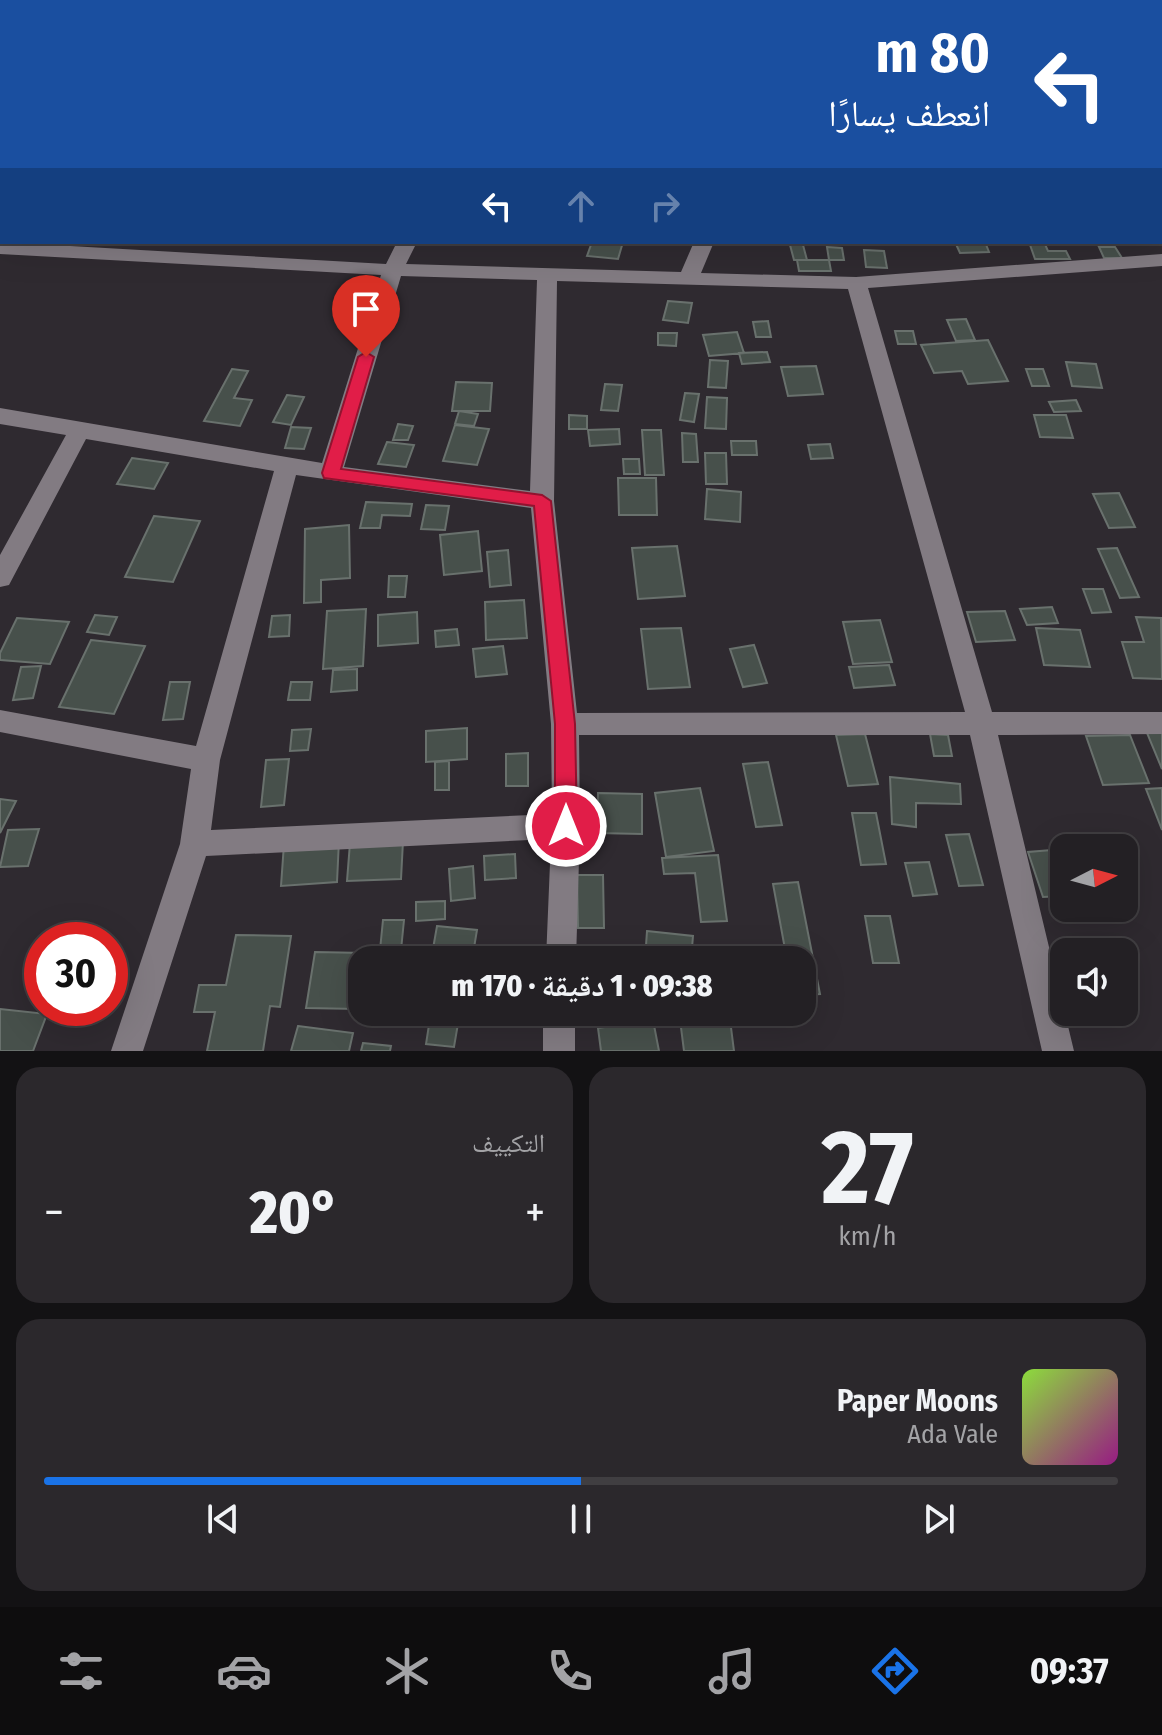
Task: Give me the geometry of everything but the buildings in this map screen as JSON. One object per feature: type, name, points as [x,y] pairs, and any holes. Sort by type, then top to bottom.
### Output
[{"type":"street","points":[[1108,0],[1162,0]]},
{"type":"street","points":[[331,473],[393,270],[406,244]]},
{"type":"street","points":[[688,280],[703,244]]},
{"type":"street","points":[[0,248],[393,270],[856,283],[1162,260]]},
{"type":"street","points":[[547,275],[542,501],[565,724],[566,826],[562,946]]},
{"type":"street","points":[[856,283],[981,722],[1058,1051]]},
{"type":"street","points":[[0,416],[331,473],[542,501]]},
{"type":"street","points":[[0,578],[80,429]]},
{"type":"street","points":[[127,1051],[195,844],[206,760],[287,466]]},
{"type":"street","points":[[0,721],[206,760]]},
{"type":"street","points":[[565,724],[1162,723]]},
{"type":"street","points":[[195,844],[566,826]]},
{"type":"street","points":[[559,1026],[559,1051]]},
{"type":"route","points":[[366,357],[331,473],[542,501],[565,724],[566,826]]}]
